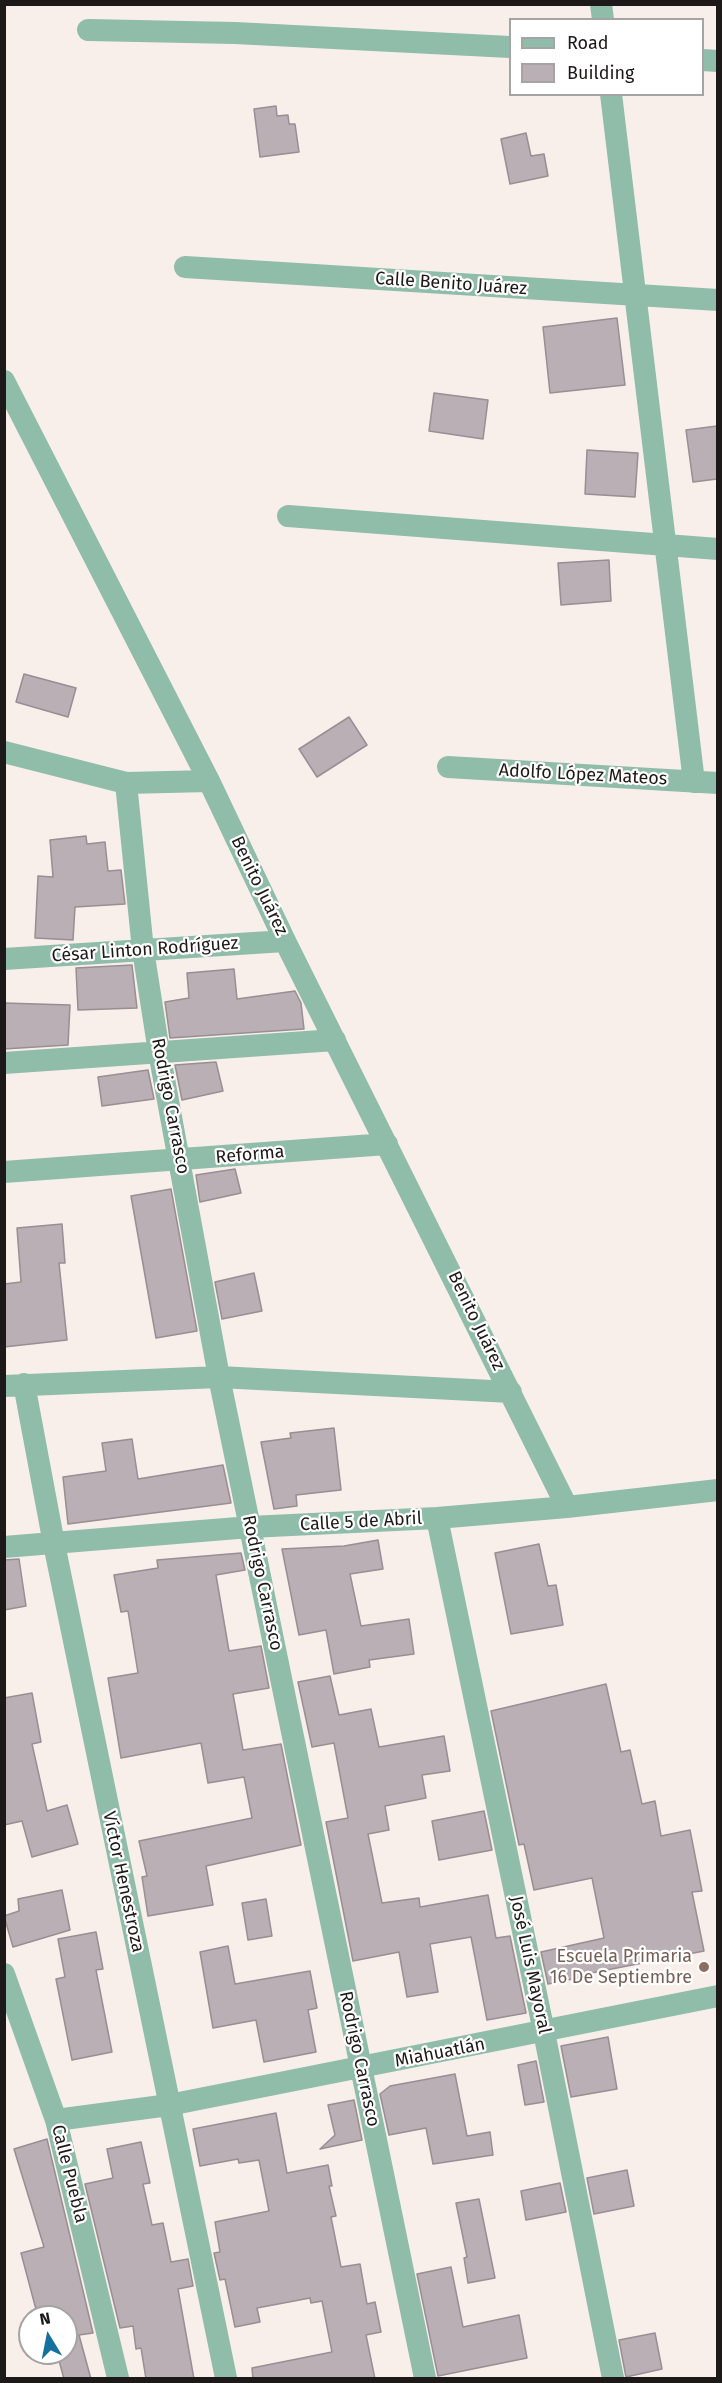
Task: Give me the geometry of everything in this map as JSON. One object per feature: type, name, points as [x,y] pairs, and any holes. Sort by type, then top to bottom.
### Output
[{"type":"street","points":[[88,30],[235,33],[509,47]]},
{"type":"street","points":[[611,96],[694,782]]},
{"type":"street","name":"Calle Benito Juárez","points":[[185,267],[717,300]]},
{"type":"street","name":"Benito Juárez","points":[[4,381],[209,781],[285,941],[567,1507]]},
{"type":"street","points":[[288,516],[717,549]]},
{"type":"street","points":[[4,752],[126,783],[209,781]]},
{"type":"street","name":"Adolfo López Mateos","points":[[448,767],[717,783]]},
{"type":"street","name":"Rodrigo Carrasco","points":[[126,783],[143,950],[159,1052],[219,1377],[425,2379]]},
{"type":"street","name":"César Linton Rodríguez","points":[[4,958],[285,941]]},
{"type":"street","points":[[4,1063],[334,1040]]},
{"type":"street","name":"Reforma","points":[[4,1172],[387,1144]]},
{"type":"street","name":"Benito Juárez","points":[[14,1385],[219,1377],[511,1392]]},
{"type":"street","name":"Víctor Henestroza","points":[[14,1385],[54,1544],[226,2379]]},
{"type":"street","name":"Calle 5 de Abril","points":[[4,1547],[250,1527],[437,1518],[567,1507],[717,1490]]},
{"type":"street","name":"José Luis Mayoral","points":[[437,1518],[544,2032],[613,2379]]},
{"type":"street","name":"Calle Puebla","points":[[4,1974],[56,2120],[118,2379]]},
{"type":"street","name":"Miahuatlán","points":[[56,2120],[169,2105],[717,1996]]},
{"type":"building","points":[[276,106],[277,116],[288,115],[289,124],[295,124],[299,152],[260,157],[254,109]]},
{"type":"building","points":[[526,133],[531,156],[544,154],[548,176],[510,184],[501,139]]},
{"type":"building","points":[[617,318],[625,385],[550,393],[543,327]]},
{"type":"building","points":[[434,393],[488,400],[483,439],[429,431]]},
{"type":"building","points":[[717,426],[717,479],[693,482],[686,430]]},
{"type":"building","points":[[587,450],[638,453],[635,497],[585,494]]},
{"type":"building","points":[[609,560],[611,601],[561,605],[558,563]]},
{"type":"building","points":[[24,674],[76,688],[68,717],[16,702]]},
{"type":"building","points":[[349,717],[367,745],[317,777],[299,749]]},
{"type":"building","points":[[86,836],[87,844],[105,842],[108,871],[121,870],[125,904],[75,907],[73,940],[35,938],[38,876],[53,877],[50,840]]},
{"type":"building","points":[[132,965],[137,1008],[78,1010],[76,968]]},
{"type":"building","points":[[234,969],[237,999],[295,991],[301,1003],[304,1029],[170,1038],[165,1002],[189,998],[187,973]]},
{"type":"building","points":[[4,1003],[70,1005],[68,1045],[4,1049]]},
{"type":"building","points":[[216,1062],[223,1091],[182,1100],[175,1065]]},
{"type":"building","points":[[148,1070],[154,1099],[102,1106],[98,1077]]},
{"type":"building","points":[[235,1169],[241,1193],[200,1202],[196,1175]]},
{"type":"building","points":[[171,1189],[197,1331],[156,1338],[131,1196]]},
{"type":"building","points":[[62,1224],[65,1263],[59,1263],[67,1340],[4,1347],[4,1284],[21,1282],[17,1228]]},
{"type":"building","points":[[254,1273],[262,1311],[222,1319],[215,1282]]},
{"type":"building","points":[[334,1428],[341,1490],[296,1495],[297,1506],[274,1509],[261,1442],[291,1438],[290,1433]]},
{"type":"building","points":[[132,1439],[138,1479],[223,1465],[231,1503],[68,1524],[63,1477],[106,1471],[102,1443]]},
{"type":"building","points":[[378,1540],[383,1569],[350,1574],[361,1626],[409,1619],[414,1654],[369,1660],[370,1667],[334,1674],[326,1630],[299,1635],[282,1549],[344,1546]]},
{"type":"building","points":[[539,1544],[548,1586],[556,1585],[563,1625],[511,1634],[495,1553]]},
{"type":"building","points":[[241,1553],[245,1570],[216,1575],[229,1651],[261,1646],[269,1688],[233,1694],[243,1750],[281,1744],[301,1845],[206,1866],[213,1905],[148,1916],[142,1877],[147,1876],[139,1841],[252,1818],[244,1777],[208,1783],[201,1743],[121,1758],[108,1678],[138,1673],[128,1611],[121,1612],[114,1575],[158,1568],[157,1560]]},
{"type":"building","points":[[19,1559],[26,1606],[4,1610],[4,1560]]},
{"type":"building","points":[[330,1676],[339,1715],[371,1709],[379,1747],[444,1736],[450,1771],[422,1775],[426,1798],[385,1806],[389,1830],[368,1834],[382,1903],[419,1898],[420,1907],[488,1895],[496,1938],[510,1936],[526,2013],[487,2020],[471,1937],[430,1944],[438,1992],[407,1997],[399,1952],[353,1961],[326,1822],[348,1818],[334,1743],[312,1747],[298,1682]]},
{"type":"building","points":[[606,1684],[621,1752],[630,1750],[642,1804],[655,1801],[661,1836],[690,1830],[702,1891],[692,1892],[704,1951],[586,1974],[587,1976],[548,1984],[541,1952],[604,1938],[592,1878],[534,1890],[524,1844],[519,1845],[491,1711]]},
{"type":"building","points":[[32,1693],[41,1742],[32,1744],[47,1811],[67,1805],[78,1844],[32,1857],[22,1821],[4,1825],[4,1698]]},
{"type":"building","points":[[484,1811],[492,1850],[439,1860],[432,1821]]},
{"type":"building","points":[[62,1890],[70,1930],[13,1947],[4,1916],[19,1911],[18,1899]]},
{"type":"building","points":[[266,1899],[272,1936],[248,1940],[242,1903]]},
{"type":"building","points":[[96,1932],[103,1969],[96,1970],[112,2052],[72,2060],[56,1979],[65,1977],[58,1939]]},
{"type":"building","points":[[228,1946],[235,1984],[310,1971],[317,2008],[308,2010],[316,2052],[264,2062],[256,2020],[213,2028],[200,1952]]},
{"type":"building","points":[[608,2037],[617,2089],[571,2097],[561,2046]]},
{"type":"building","points":[[536,2061],[544,2102],[525,2105],[518,2065]]},
{"type":"building","points":[[455,2074],[467,2136],[490,2132],[493,2155],[433,2164],[426,2128],[389,2135],[380,2094],[390,2086]]},
{"type":"building","points":[[354,2100],[362,2140],[320,2149],[335,2135],[328,2105]]},
{"type":"building","points":[[276,2113],[287,2173],[328,2165],[332,2186],[329,2186],[336,2216],[331,2217],[341,2267],[360,2264],[367,2304],[375,2302],[381,2332],[366,2335],[375,2379],[253,2379],[252,2368],[332,2352],[322,2301],[311,2303],[310,2298],[257,2308],[260,2322],[235,2327],[225,2279],[220,2280],[214,2253],[220,2252],[215,2222],[269,2211],[259,2160],[239,2163],[238,2159],[200,2166],[193,2129]]},
{"type":"building","points":[[47,2139],[93,2333],[79,2335],[91,2379],[64,2379],[60,2365],[78,2365],[78,2305],[35,2305],[21,2253],[44,2247],[14,2149]]},
{"type":"building","points":[[141,2142],[150,2183],[143,2184],[152,2225],[163,2223],[171,2262],[188,2259],[193,2286],[178,2289],[194,2379],[146,2379],[141,2348],[136,2349],[133,2326],[120,2328],[85,2184],[113,2178],[107,2149]]},
{"type":"building","points":[[627,2170],[634,2206],[594,2214],[587,2178]]},
{"type":"building","points":[[560,2183],[566,2212],[526,2220],[521,2191]]},
{"type":"building","points":[[479,2199],[495,2278],[468,2283],[464,2258],[467,2257],[456,2203]]},
{"type":"building","points":[[451,2267],[463,2327],[519,2315],[527,2358],[438,2376],[417,2274]]},
{"type":"building","points":[[655,2333],[662,2369],[626,2377],[619,2340]]},
{"type":"place","name":"Escuela Primaria 16 De Septiembre","points":[[704,1967]]}]
